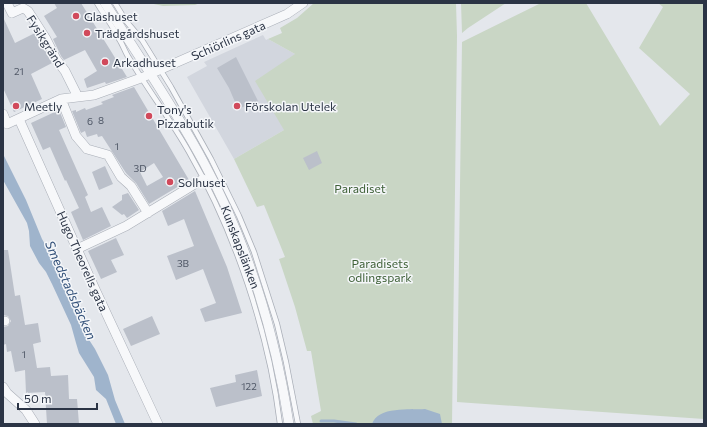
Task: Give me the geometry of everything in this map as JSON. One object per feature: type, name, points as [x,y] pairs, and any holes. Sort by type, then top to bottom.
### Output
[{"type":"street","name":"Fysikgränd","points":[[7,3],[12,13],[23,8],[28,11],[46,39],[56,59],[65,71],[78,97]]},
{"type":"street","name":"Kunskapslänken","points":[[105,3],[146,76],[187,132],[205,163],[231,219],[258,289],[279,364],[289,424]]},
{"type":"street","name":"Schiörlins gata","points":[[19,119],[61,99],[94,95],[161,70],[287,14],[303,3]]},
{"type":"street","points":[[61,99],[76,136],[87,149],[108,155],[120,177],[131,186],[148,213]]},
{"type":"street","points":[[3,114],[8,124],[19,119]]},
{"type":"street","name":"Hugo Theorells gata","points":[[19,119],[158,424]]},
{"type":"street","points":[[77,249],[126,226],[203,179]]},
{"type":"street","points":[[3,387],[7,393],[26,410],[35,424]]},
{"type":"lane","points":[[97,3],[119,39],[126,54],[146,76],[190,153],[229,235],[250,293],[260,328],[270,366],[280,424]]},
{"type":"lane","points":[[115,3],[126,21],[142,40],[161,70],[215,166],[239,216],[254,252],[277,324],[298,424]]},
{"type":"shaded area","name":"Förskolan Utelek","points":[[263,35],[266,40],[268,39],[295,54],[284,130],[234,159],[187,77],[207,66],[204,62]]},
{"type":"green space","points":[[149,3],[200,3],[195,5],[163,6]]},
{"type":"green space","name":"Paradiset","points":[[314,3],[456,3],[457,36],[452,424],[313,424],[311,416],[321,411],[311,351],[307,351],[295,307],[279,259],[285,257],[264,205],[257,207],[234,159],[284,130],[255,81],[295,54],[268,39],[282,33],[280,28],[297,18]]},
{"type":"green space","points":[[461,3],[506,3],[462,33]]},
{"type":"green space","points":[[541,3],[586,3],[660,126],[690,94],[639,48],[663,7],[658,3],[704,3],[704,419],[457,402],[462,42]]},
{"type":"water","points":[[3,154],[26,200],[42,239],[54,260],[63,287],[82,329],[95,349],[108,375],[115,400],[125,424],[116,424],[106,399],[96,390],[94,377],[79,353],[71,325],[46,272],[39,263],[30,246],[27,223],[3,180]]},
{"type":"water","points":[[403,409],[425,409],[440,414],[442,424],[372,424],[375,418],[387,412]]},
{"type":"building","points":[[54,3],[81,3],[127,77],[87,88],[84,79],[97,71],[85,50],[64,60],[61,56],[53,39],[57,37],[44,16],[57,8]]},
{"type":"building","points":[[3,17],[15,43],[35,33],[52,63],[31,74],[42,99],[14,112],[3,88]]},
{"type":"building","points":[[236,57],[258,101],[238,109],[229,88],[217,68]]},
{"type":"building","points":[[134,87],[189,180],[149,204],[136,183],[126,173],[102,136],[98,137],[97,134],[87,137],[85,131],[81,133],[72,111],[76,110],[76,112],[85,108],[86,110],[103,104],[101,102],[114,97],[112,95]],"holes":[[[154,163],[163,177],[147,186],[140,172]]]},
{"type":"building","points":[[59,110],[66,127],[59,130],[88,195],[85,197],[91,212],[102,207],[111,226],[83,240],[71,212],[79,208],[50,147],[43,150],[31,123]]},
{"type":"building","points":[[317,151],[322,163],[309,170],[303,158]]},
{"type":"building","points":[[105,166],[113,184],[99,190],[92,172]]},
{"type":"building","points":[[195,191],[227,267],[242,313],[205,322],[200,309],[216,303],[203,269],[176,280],[167,256],[194,246],[184,219],[168,226],[162,211]]},
{"type":"building","points":[[128,193],[139,210],[127,218],[124,214],[122,215],[112,207],[122,200],[122,195]]},
{"type":"building","points":[[116,238],[124,255],[111,260],[117,272],[101,279],[88,251]]},
{"type":"building","points":[[3,250],[8,250],[15,296],[20,295],[25,325],[38,323],[41,342],[33,344],[37,368],[50,367],[51,376],[68,375],[69,399],[77,399],[79,424],[47,424],[45,392],[26,393],[25,370],[15,372],[11,351],[7,352],[6,344],[3,345],[3,327],[8,326],[11,321],[8,316],[3,315]]},
{"type":"building","points":[[152,316],[160,334],[131,346],[123,329]]},
{"type":"building","points":[[257,370],[262,396],[216,407],[210,388],[236,382],[235,375]]},
{"type":"waterway","points":[[321,421],[356,424]]},
{"type":"place","name":"Glashuset","points":[[76,16]]},
{"type":"place","name":"Trädgårdshuset","points":[[87,33]]},
{"type":"place","name":"Arkadhuset","points":[[105,62]]},
{"type":"place","name":"Meetly","points":[[16,106]]},
{"type":"place","name":"Förskolan Utelek","points":[[237,106]]},
{"type":"place","name":"Tony's Pizzabutik","points":[[149,116]]},
{"type":"place","name":"Solhuset","points":[[170,182]]},
{"type":"park label","name":"Paradisets odlingspark","points":[[380,270]]},
{"type":"water label","name":"Smedstadsbäcken","points":[[71,290]]}]
